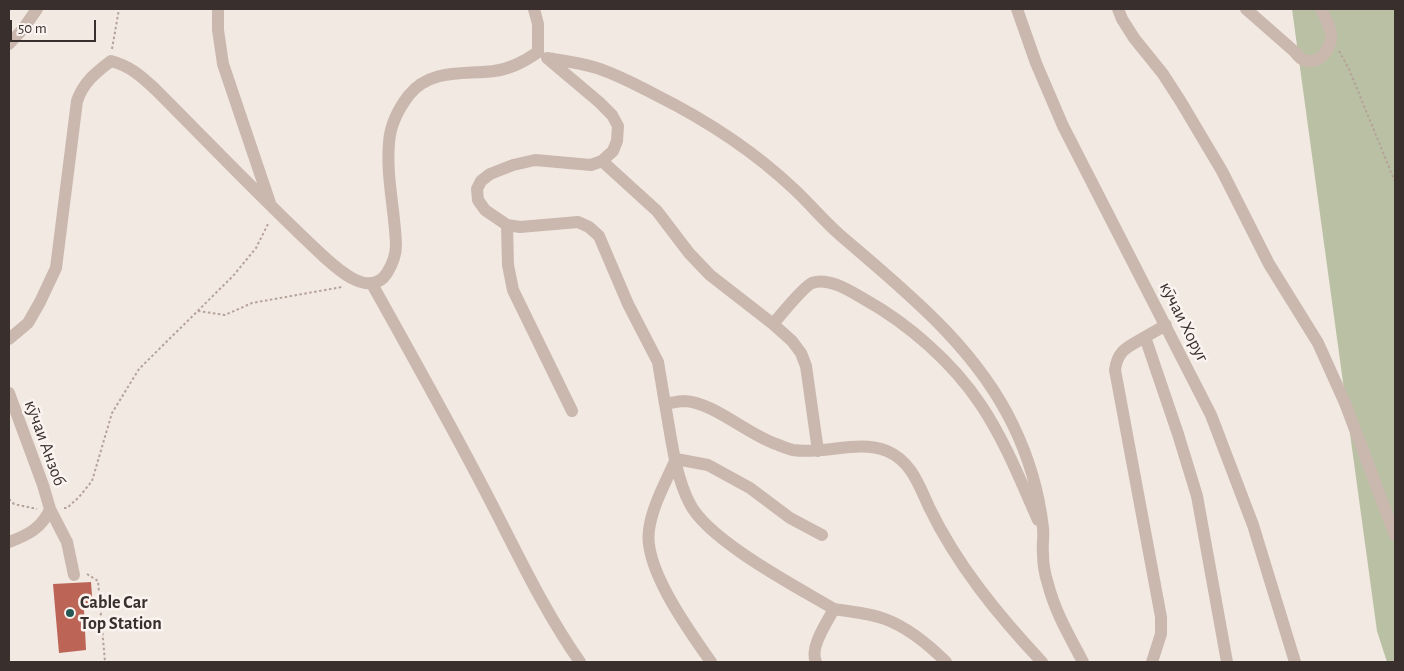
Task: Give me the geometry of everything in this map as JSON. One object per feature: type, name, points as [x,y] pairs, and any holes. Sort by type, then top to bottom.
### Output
[{"type":"street","points":[[9,44],[23,29],[37,9]]},
{"type":"street","points":[[218,9],[218,30],[223,64],[272,207]]},
{"type":"street","points":[[534,9],[542,55],[612,115],[618,126],[617,141],[613,151],[602,161],[591,165],[535,160],[513,165],[490,174],[481,181],[477,189],[478,200],[485,210],[507,225],[520,227],[578,222],[589,227],[599,236],[628,304],[658,362],[683,489],[690,506],[700,519],[754,560],[834,609],[883,618],[901,626],[916,635],[946,662]]},
{"type":"street","name":"кӯчаи Хоруг","points":[[1017,9],[1036,63],[1063,126],[1211,415],[1253,525],[1295,662]]},
{"type":"street","points":[[1118,9],[1134,38],[1163,74],[1181,102],[1222,171],[1269,264],[1318,343],[1345,403],[1395,535]]},
{"type":"street","points":[[1246,9],[1295,52],[1298,57],[1308,61],[1317,60],[1327,53],[1331,37],[1321,9]]},
{"type":"street","points":[[367,284],[385,276],[392,264],[396,246],[390,183],[389,142],[393,126],[399,111],[410,94],[427,81],[446,74],[494,71],[513,67],[542,55],[598,68],[683,108],[714,127],[795,190],[830,226],[919,304],[973,362],[1000,400],[1026,454],[1040,500],[1044,532],[1042,555],[1048,584],[1061,620],[1083,662]]},
{"type":"street","points":[[9,340],[28,322],[56,268],[77,101],[81,90],[90,78],[110,62],[123,65],[136,71],[155,89],[272,207],[338,269],[367,284],[437,399],[530,577],[558,628],[580,662]]},
{"type":"street","points":[[602,161],[657,211],[689,253],[710,275],[773,324],[792,341],[801,353],[806,366],[818,451]]},
{"type":"street","points":[[507,225],[508,265],[513,290],[572,411]]},
{"type":"street","points":[[773,324],[809,284],[818,282],[828,282],[858,296],[898,321],[944,359],[982,406],[1006,450],[1044,532]]},
{"type":"street","points":[[1152,662],[1161,634],[1161,617],[1115,370],[1116,360],[1120,353],[1166,325]]},
{"type":"street","points":[[1145,337],[1197,496],[1227,662]]},
{"type":"street","name":"кӯчаи Анзоб","points":[[9,393],[43,484],[50,509],[46,518],[37,528],[27,536],[9,542]]},
{"type":"street","points":[[665,404],[683,401],[710,408],[773,444],[793,450],[818,451],[871,446],[888,452],[902,460],[912,470],[952,551],[981,591],[1042,662]]},
{"type":"street","points":[[676,459],[695,461],[716,469],[750,488],[790,518],[822,535]]},
{"type":"street","points":[[676,459],[653,512],[648,531],[648,548],[653,566],[682,620],[711,662]]},
{"type":"street","points":[[50,509],[67,542],[73,570]]},
{"type":"street","points":[[816,662],[814,659],[814,648],[834,609]]},
{"type":"path","points":[[110,62],[119,9]]},
{"type":"path","points":[[1331,37],[1349,69],[1395,182]]},
{"type":"path","points":[[9,499],[14,504],[36,509],[50,509],[67,508],[79,497],[92,482],[112,413],[138,368],[233,276],[256,248],[268,222],[272,207]]},
{"type":"path","points":[[197,311],[225,315],[252,304],[367,284]]},
{"type":"path","points":[[73,570],[98,581],[105,662]]},
{"type":"green space","points":[[1292,9],[1395,9],[1395,662],[1387,662],[1377,631]]},
{"type":"building","points":[[91,582],[93,609],[84,610],[86,650],[59,653],[53,584]]},
{"type":"place","name":"Cable Car Top Station","points":[[70,613]]}]
